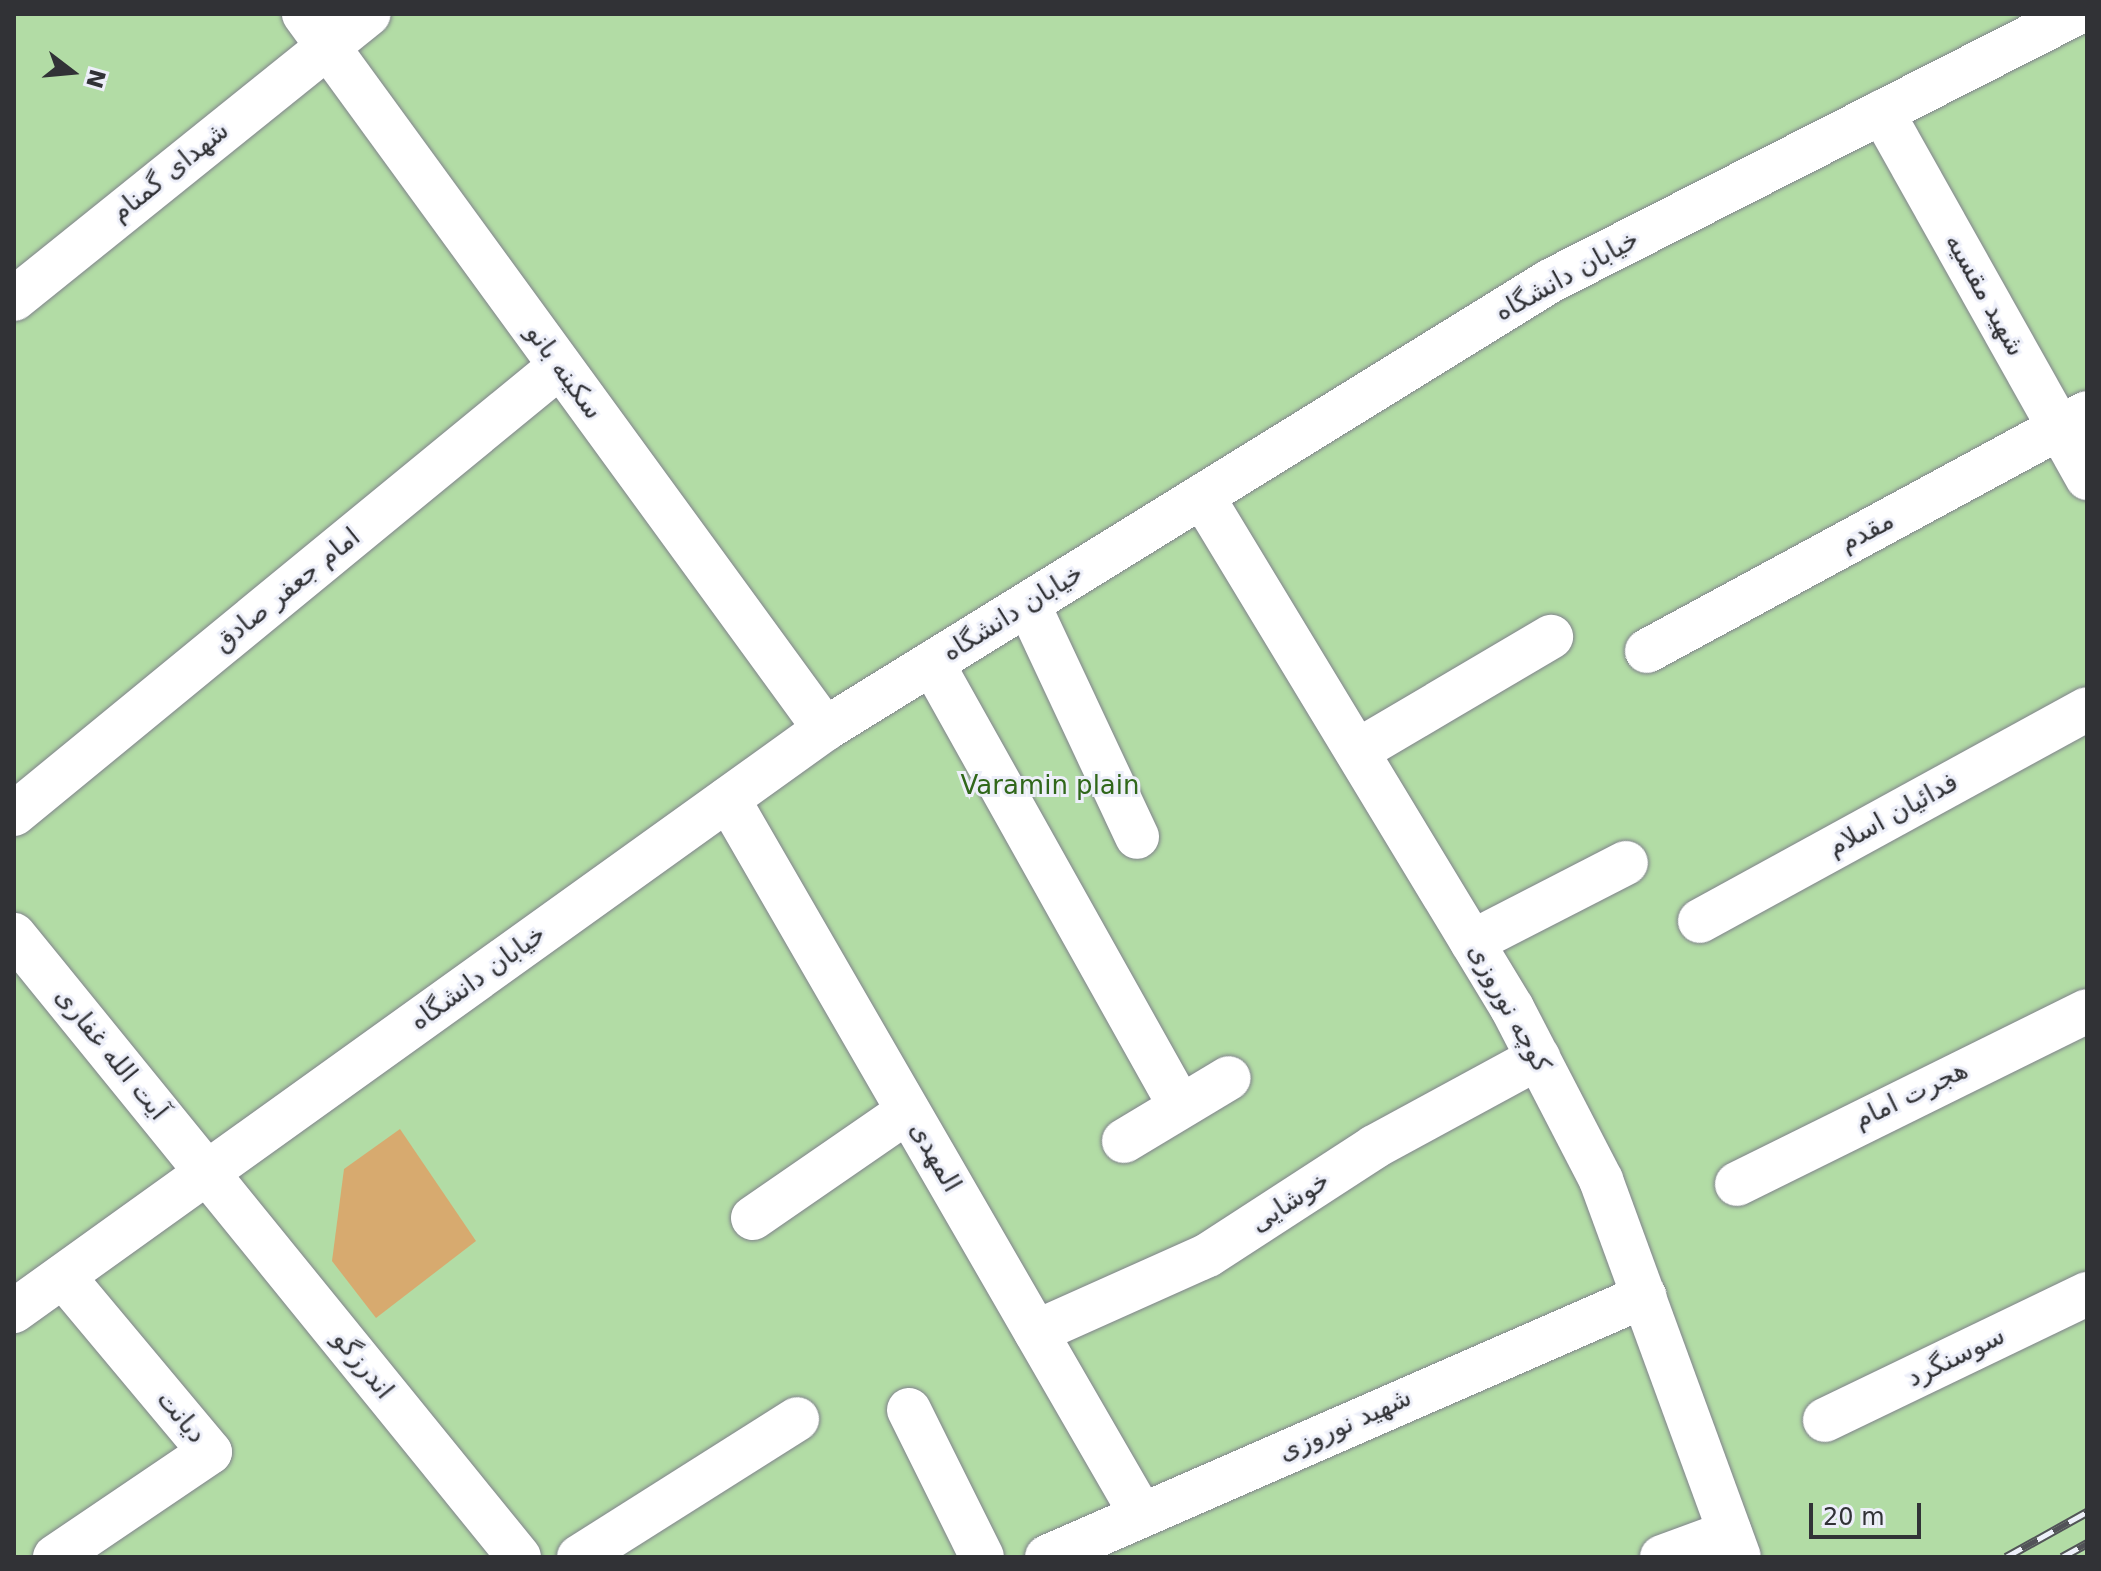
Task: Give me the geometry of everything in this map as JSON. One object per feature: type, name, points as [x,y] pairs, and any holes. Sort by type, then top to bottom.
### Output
[{"type":"street","name":"شهدای گمنام","points":[[14,299],[315,30],[369,14]]},
{"type":"street","name":"خیابان دانشگاه","points":[[14,1311],[825,729],[1550,281],[2075,14]]},
{"type":"street","name":"سکینه بانو","points":[[315,30],[825,729]]},
{"type":"street","name":"شهید مقسیه","points":[[1882,112],[2073,421],[2087,478]]},
{"type":"street","name":"امام جعفر صادق","points":[[14,814],[560,366]]},
{"type":"street","name":"مقدم","points":[[1647,651],[2073,421]]},
{"type":"street","name":"کوچه نوروزی","points":[[1202,496],[1359,750],[1472,942],[1538,1058],[1601,1180],[1734,1544]]},
{"type":"street","points":[[1028,604],[1137,837]]},
{"type":"street","points":[[1359,750],[1551,637]]},
{"type":"street","points":[[932,663],[1180,1106]]},
{"type":"street","name":"فدائیان اسلام","points":[[1700,921],[2087,709]]},
{"type":"street","name":"المهدی","points":[[728,799],[1141,1514]]},
{"type":"street","points":[[1472,942],[1626,863]]},
{"type":"street","name":"آیت الله غفاری","points":[[14,935],[207,1173]]},
{"type":"street","name":"هجرت امام","points":[[1737,1184],[2087,1011]]},
{"type":"street","name":"خوشایی","points":[[1036,1332],[1208,1255],[1374,1147],[1538,1058]]},
{"type":"street","points":[[1124,1141],[1229,1078]]},
{"type":"street","points":[[753,1218],[908,1111]]},
{"type":"street","name":"اندرزگو","points":[[207,1173],[519,1557]]},
{"type":"street","name":"دیانت","points":[[55,1557],[210,1452],[63,1276]]},
{"type":"street","name":"سوسنگرد","points":[[1825,1420],[2087,1294]]},
{"type":"street","name":"شهید نوروزی","points":[[1047,1557],[1644,1296]]},
{"type":"street","points":[[909,1410],[982,1557]]},
{"type":"street","points":[[579,1557],[797,1419]]},
{"type":"street","points":[[1662,1557],[1734,1544]]},
{"type":"green space","name":"Varamin plain","points":[[14,14],[2087,14],[2087,1557],[14,1557]]},
{"type":"building","points":[[400,1129],[476,1241],[376,1318],[332,1261],[344,1169]]},
{"type":"railway","points":[[2006,1557],[2087,1512]]},
{"type":"railway","points":[[2062,1557],[2087,1543]]}]
